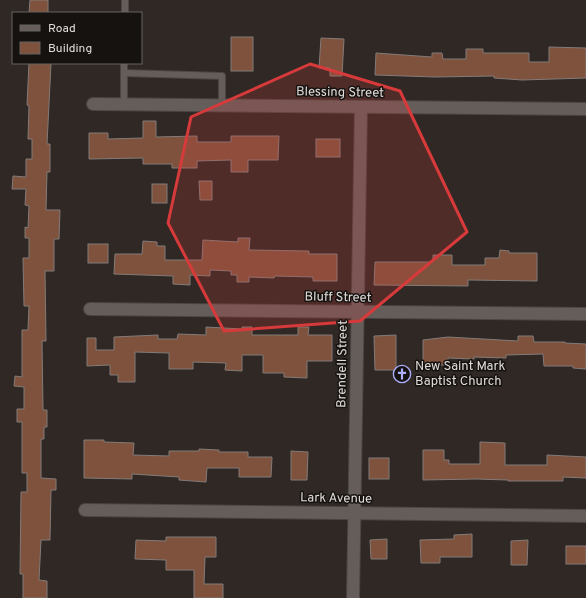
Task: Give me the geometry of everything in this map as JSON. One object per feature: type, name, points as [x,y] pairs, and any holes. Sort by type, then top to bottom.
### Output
[{"type":"street","name":"Blessing Street","points":[[93,104],[586,109]]},
{"type":"street","name":"Brendell Street","points":[[353,598],[360,107]]},
{"type":"street","name":"Bluff Street","points":[[90,309],[358,313],[586,314]]},
{"type":"street","name":"Lark Avenue","points":[[85,510],[586,516]]},
{"type":"lane","points":[[125,0],[125,12]]},
{"type":"lane","points":[[124,64],[124,104]]},
{"type":"lane","points":[[124,73],[222,76],[222,106]]},
{"type":"highlighted area","points":[[310,64],[400,91],[467,232],[360,321],[224,331],[168,223],[191,117]]},
{"type":"building","points":[[30,0],[48,0],[48,12],[29,12]]},
{"type":"building","points":[[231,37],[253,37],[253,71],[231,71]]},
{"type":"building","points":[[321,38],[344,39],[342,76],[330,76],[330,68],[319,68]]},
{"type":"building","points":[[549,47],[586,48],[586,78],[522,80],[494,78],[494,76],[435,77],[375,75],[376,53],[432,57],[432,53],[442,53],[443,59],[466,59],[466,49],[483,49],[483,53],[529,53],[529,62],[549,62]]},
{"type":"building","points":[[29,64],[51,64],[47,144],[50,144],[50,172],[47,172],[46,210],[60,210],[59,239],[54,239],[54,271],[45,271],[46,341],[42,341],[43,410],[47,410],[47,427],[44,427],[44,439],[41,439],[41,478],[56,479],[56,490],[51,490],[50,540],[41,540],[39,580],[47,581],[47,598],[23,598],[23,574],[20,574],[21,492],[27,492],[27,473],[22,473],[22,422],[17,422],[17,409],[24,409],[24,387],[14,386],[15,376],[22,377],[22,330],[28,330],[29,306],[24,306],[23,258],[29,258],[29,238],[25,238],[25,227],[28,228],[29,206],[25,205],[26,189],[12,189],[13,176],[26,177],[26,159],[32,159],[32,139],[28,139],[29,106],[27,105]]},
{"type":"building","points":[[143,121],[156,121],[156,137],[197,136],[197,142],[231,142],[231,136],[279,136],[278,160],[248,160],[248,172],[231,172],[231,160],[197,161],[197,168],[172,168],[172,164],[143,164],[143,158],[89,159],[89,133],[108,133],[108,139],[143,138]]},
{"type":"building","points":[[316,139],[340,139],[340,157],[316,157]]},
{"type":"building","points":[[199,181],[212,181],[212,200],[200,200]]},
{"type":"building","points":[[152,184],[167,184],[167,203],[152,203]]},
{"type":"building","points":[[238,238],[250,238],[249,250],[309,251],[309,254],[337,254],[337,281],[313,281],[313,277],[275,276],[274,278],[249,277],[249,282],[237,282],[237,275],[231,275],[231,271],[210,270],[210,276],[190,275],[190,285],[173,284],[173,276],[114,274],[115,254],[142,254],[143,241],[157,242],[157,246],[165,246],[165,260],[202,260],[203,240],[238,242]]},
{"type":"building","points":[[88,244],[108,244],[108,263],[88,263]]},
{"type":"building","points":[[500,250],[509,251],[509,253],[537,253],[537,281],[468,280],[468,286],[374,285],[375,262],[433,262],[433,255],[452,255],[452,265],[485,265],[485,258],[499,258]]},
{"type":"building","points":[[206,327],[242,329],[242,327],[252,327],[252,335],[298,335],[298,327],[309,327],[308,335],[332,335],[332,361],[307,361],[307,378],[284,377],[284,373],[263,373],[263,355],[242,355],[242,371],[225,370],[226,363],[193,362],[193,369],[169,369],[169,353],[135,352],[135,382],[118,382],[118,375],[110,375],[110,365],[87,366],[87,338],[96,338],[96,350],[114,350],[114,337],[158,335],[158,339],[177,339],[178,334],[206,335]]},
{"type":"building","points":[[396,335],[396,370],[375,370],[374,336]]},
{"type":"building","points":[[518,336],[533,336],[534,342],[586,344],[586,369],[573,368],[573,366],[544,366],[543,354],[506,355],[506,358],[448,358],[448,365],[423,365],[423,340],[448,337],[518,341]]},
{"type":"building","points":[[84,440],[134,443],[133,455],[169,456],[169,451],[199,451],[199,449],[219,450],[219,452],[248,452],[248,457],[272,457],[271,477],[239,477],[239,468],[207,468],[206,482],[179,480],[179,477],[132,474],[132,479],[84,478]]},
{"type":"building","points":[[480,442],[505,443],[505,465],[547,465],[547,455],[586,457],[586,478],[563,477],[563,481],[508,481],[476,479],[423,480],[423,450],[444,450],[444,460],[449,460],[449,464],[480,464]]},
{"type":"building","points":[[291,451],[308,452],[307,480],[291,480]]},
{"type":"building","points":[[369,458],[389,458],[389,479],[369,479]]},
{"type":"building","points":[[472,534],[472,557],[440,557],[440,563],[421,563],[420,540],[454,539],[454,535]]},
{"type":"building","points":[[166,537],[216,537],[216,557],[205,557],[204,584],[223,584],[223,598],[194,598],[194,570],[166,570],[166,560],[135,559],[136,540],[166,541]]},
{"type":"building","points":[[387,539],[387,559],[371,559],[370,540]]},
{"type":"building","points":[[528,540],[527,565],[511,565],[511,541]]},
{"type":"building","points":[[566,546],[586,546],[586,564],[566,564]]},
{"type":"place","name":"New Saint Mark Baptist Church","points":[[402,374]]}]
